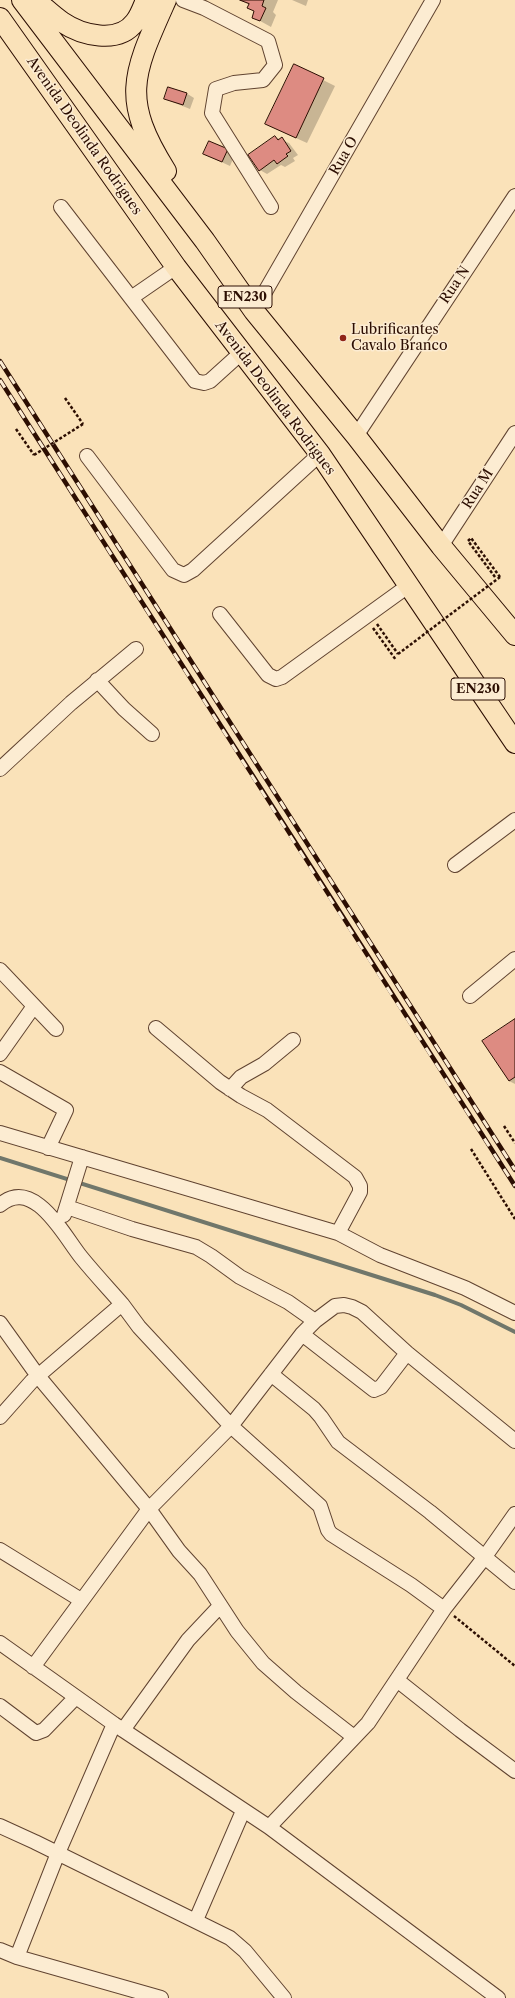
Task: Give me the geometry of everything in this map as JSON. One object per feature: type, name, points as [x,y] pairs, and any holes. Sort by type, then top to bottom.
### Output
[{"type":"highway","name":"Avenida Deolinda Rodrigues","points":[[22,0],[205,241],[254,311],[356,436],[441,546],[515,635]]},
{"type":"highway","points":[[35,0],[62,22],[74,28],[94,35],[108,36],[120,33],[131,27],[136,22],[146,0]]},
{"type":"highway","points":[[166,0],[145,46],[139,67],[135,94],[136,107],[146,137],[205,241]]},
{"type":"highway","name":"Avenida Deolinda Rodrigues","points":[[0,18],[176,267],[240,353],[320,454],[515,743]]},
{"type":"street","points":[[184,0],[204,8],[268,41],[275,65],[263,80],[234,83],[216,89],[212,113],[271,207]]},
{"type":"street","name":"Rua O","points":[[254,311],[433,0]]},
{"type":"street","name":"Rua N","points":[[356,436],[515,196]]},
{"type":"street","points":[[60,207],[195,381],[204,383],[210,381],[240,353]]},
{"type":"street","points":[[131,298],[176,267]]},
{"type":"street","name":"Rua M","points":[[441,546],[515,433]]},
{"type":"street","points":[[87,456],[173,570],[184,575],[193,570],[320,454]]},
{"type":"street","points":[[220,614],[268,675],[276,678],[282,677],[408,586]]},
{"type":"street","points":[[0,769],[97,680],[136,649]]},
{"type":"street","points":[[97,680],[124,709],[152,734]]},
{"type":"street","points":[[455,866],[515,820]]},
{"type":"street","points":[[470,996],[515,959]]},
{"type":"street","points":[[0,970],[56,1029]]},
{"type":"street","points":[[0,1054],[34,1006]]},
{"type":"street","points":[[156,1028],[230,1089],[267,1110],[355,1178],[360,1186],[360,1192],[338,1234]]},
{"type":"street","points":[[230,1089],[241,1077],[264,1064],[293,1040]]},
{"type":"street","points":[[0,1072],[66,1110],[48,1148]]},
{"type":"street","points":[[0,1133],[48,1148],[81,1163],[338,1234],[380,1255],[465,1288],[515,1313]]},
{"type":"street","points":[[60,1227],[81,1163]]},
{"type":"street","points":[[0,1205],[15,1197],[28,1198],[39,1204],[60,1227],[82,1258],[122,1304],[139,1327],[231,1426],[320,1506],[328,1530],[331,1534],[444,1609]]},
{"type":"street","points":[[68,1202],[132,1229],[196,1247],[240,1277],[288,1302],[314,1321]]},
{"type":"street","points":[[0,1417],[38,1376],[122,1304]]},
{"type":"street","points":[[34,1667],[81,1600],[149,1509],[231,1426],[302,1334],[314,1321],[335,1306],[352,1306],[362,1312],[407,1353],[515,1441]]},
{"type":"street","points":[[0,1323],[38,1376],[149,1509],[180,1551],[200,1574],[220,1606],[263,1663],[296,1692],[354,1737]]},
{"type":"street","points":[[302,1334],[374,1390],[381,1387],[407,1353]]},
{"type":"street","points":[[272,1374],[314,1409],[338,1442],[515,1582]]},
{"type":"street","points":[[269,1827],[368,1723],[444,1609],[484,1558],[515,1514]]},
{"type":"street","points":[[0,1550],[81,1600]]},
{"type":"street","points":[[17,1957],[58,1853],[118,1727],[188,1640],[220,1606]]},
{"type":"street","points":[[0,1643],[118,1727],[269,1827],[498,1998]]},
{"type":"street","points":[[397,1680],[515,1771]]},
{"type":"street","points":[[0,1706],[36,1733],[44,1730],[76,1697]]},
{"type":"street","points":[[196,1920],[243,1810]]},
{"type":"street","points":[[0,1826],[196,1920],[238,1944],[284,1998]]},
{"type":"street","points":[[0,1950],[17,1957],[162,1998]]},
{"type":"path","points":[[16,429],[34,455],[83,424],[65,398]]},
{"type":"path","points":[[375,622],[398,654],[500,577],[471,538],[468,541],[495,577]]},
{"type":"path","points":[[371,625],[396,660]]},
{"type":"path","points":[[504,1126],[515,1143]]},
{"type":"path","points":[[471,1149],[515,1219]]},
{"type":"path","points":[[444,1609],[480,1636],[515,1666]]},
{"type":"building","points":[[240,0],[264,0],[262,6],[266,8],[260,21],[252,18],[254,11],[247,8],[249,4]]},
{"type":"building","points":[[294,64],[324,78],[296,138],[265,124]]},
{"type":"building","points":[[168,87],[187,93],[183,105],[164,99]]},
{"type":"building","points":[[275,136],[278,140],[282,137],[291,151],[286,154],[288,156],[277,164],[274,160],[259,171],[248,155]]},
{"type":"building","points":[[209,141],[228,149],[222,162],[203,154]]},
{"type":"building","points":[[515,1019],[515,1077],[509,1081],[482,1041]]},
{"type":"waterway","points":[[0,1158],[435,1295],[461,1305],[515,1332]]},
{"type":"railway","points":[[0,361],[515,1170]]},
{"type":"railway","points":[[0,380],[321,885],[515,1186]]},
{"type":"place","name":"Lubrificantes Cavalo Branco","points":[[343,338]]}]
